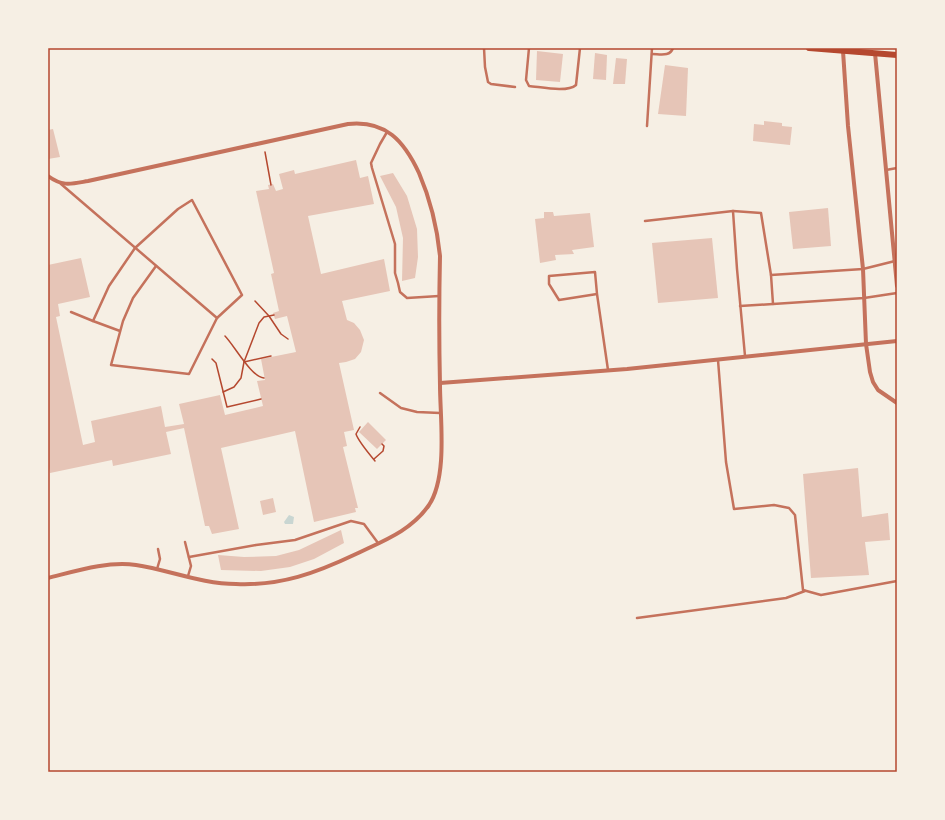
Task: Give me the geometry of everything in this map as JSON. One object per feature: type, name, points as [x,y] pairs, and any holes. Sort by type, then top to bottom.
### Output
[{"type":"main road","points":[[809,48],[897,55]]},
{"type":"street","points":[[843,50],[848,126],[863,269],[866,344],[873,382],[878,390],[897,403]]},
{"type":"street","points":[[876,53],[897,286]]},
{"type":"street","points":[[48,176],[60,184],[88,181],[348,124],[369,124],[387,132],[401,142],[411,156],[424,185],[433,212],[440,256],[440,470],[434,493],[429,504],[407,528],[314,573],[279,582],[236,584],[221,583],[134,565],[116,565],[94,568],[48,578]]},
{"type":"street","points":[[440,383],[718,360],[897,341]]},
{"type":"lane","points":[[484,48],[484,67],[488,82],[491,84],[515,87]]},
{"type":"lane","points":[[529,48],[526,80],[529,86],[566,89],[573,88],[577,83],[580,48]]},
{"type":"lane","points":[[647,126],[652,48]]},
{"type":"lane","points":[[652,54],[668,54],[673,48]]},
{"type":"lane","points":[[387,132],[371,163],[395,244],[396,273],[400,292],[407,298],[440,296]]},
{"type":"lane","points":[[886,170],[897,168]]},
{"type":"lane","points":[[60,184],[217,318]]},
{"type":"lane","points":[[93,321],[109,286],[135,248],[178,209],[192,200],[242,295],[217,318],[189,374],[111,365],[120,331],[133,298],[156,266]]},
{"type":"lane","points":[[733,211],[745,357]]},
{"type":"lane","points":[[645,221],[733,211],[761,213],[771,275],[773,304]]},
{"type":"lane","points":[[771,275],[863,269],[894,261]]},
{"type":"lane","points":[[598,294],[559,300],[549,284],[549,276],[595,272],[598,294],[608,370]]},
{"type":"lane","points":[[740,306],[864,298],[897,293]]},
{"type":"lane","points":[[71,312],[120,331]]},
{"type":"lane","points":[[718,360],[726,462],[734,509],[774,505],[789,508],[795,515],[803,590],[805,591]]},
{"type":"lane","points":[[380,393],[401,408],[417,412],[440,413]]},
{"type":"lane","points":[[190,557],[256,544],[295,540],[351,521],[364,524],[378,543]]},
{"type":"lane","points":[[185,542],[190,557],[191,566],[188,576]]},
{"type":"lane","points":[[157,569],[160,559],[158,549]]},
{"type":"lane","points":[[637,618],[775,600],[786,598],[805,591],[821,595],[897,581]]},
{"type":"path","points":[[265,152],[271,185]]},
{"type":"path","points":[[255,301],[269,316],[281,334],[288,339]]},
{"type":"path","points":[[223,392],[234,387],[239,381],[244,362],[259,322],[264,317],[274,315]]},
{"type":"path","points":[[225,336],[244,362],[264,378]]},
{"type":"path","points":[[244,362],[271,356]]},
{"type":"path","points":[[212,359],[216,363],[227,407],[261,399]]},
{"type":"path","points":[[360,427],[356,434],[358,439],[374,460],[383,451],[384,446],[382,444]]},
{"type":"shaded area","points":[[289,515],[294,517],[293,524],[285,524],[284,522]]},
{"type":"building","points":[[537,51],[563,54],[560,82],[536,80]]},
{"type":"building","points":[[595,53],[607,55],[606,80],[593,79]]},
{"type":"building","points":[[616,58],[627,59],[625,84],[613,84]]},
{"type":"building","points":[[665,65],[688,68],[686,116],[658,114]]},
{"type":"building","points":[[764,121],[782,123],[782,126],[792,127],[790,145],[753,141],[754,124],[764,125]]},
{"type":"building","points":[[53,129],[60,157],[48,159],[48,130]]},
{"type":"building","points":[[356,160],[360,178],[368,176],[374,204],[308,216],[321,274],[384,259],[390,291],[342,301],[347,320],[354,323],[360,330],[364,340],[361,352],[355,359],[339,363],[354,430],[344,432],[347,446],[343,447],[358,508],[355,508],[356,512],[314,522],[295,431],[221,448],[239,529],[212,534],[209,526],[205,526],[184,428],[166,432],[171,454],[113,466],[112,460],[50,473],[48,461],[48,265],[81,258],[90,297],[58,304],[60,316],[56,317],[83,445],[95,442],[91,421],[161,406],[165,427],[184,424],[179,404],[220,395],[225,415],[263,406],[257,381],[265,380],[261,359],[296,352],[287,316],[275,319],[273,313],[279,311],[271,274],[274,273],[256,191],[269,189],[268,185],[273,184],[276,191],[283,189],[279,174],[294,170],[295,174]]},
{"type":"building","points":[[393,173],[407,196],[417,229],[418,257],[415,278],[402,281],[403,238],[396,207],[380,176]]},
{"type":"building","points":[[828,208],[831,246],[793,249],[789,212]]},
{"type":"building","points":[[544,212],[553,212],[554,216],[590,213],[594,247],[572,250],[574,254],[555,255],[556,260],[540,263],[535,219],[544,218]]},
{"type":"building","points":[[712,238],[718,298],[658,303],[652,243]]},
{"type":"building","points":[[368,422],[386,440],[377,449],[359,432]]},
{"type":"building","points":[[858,468],[862,517],[888,513],[890,540],[865,542],[869,575],[811,578],[803,474]]},
{"type":"building","points":[[273,498],[276,512],[263,515],[260,501]]},
{"type":"building","points":[[341,530],[344,543],[314,559],[290,567],[261,571],[221,570],[218,555],[244,557],[276,556],[299,550]]}]
